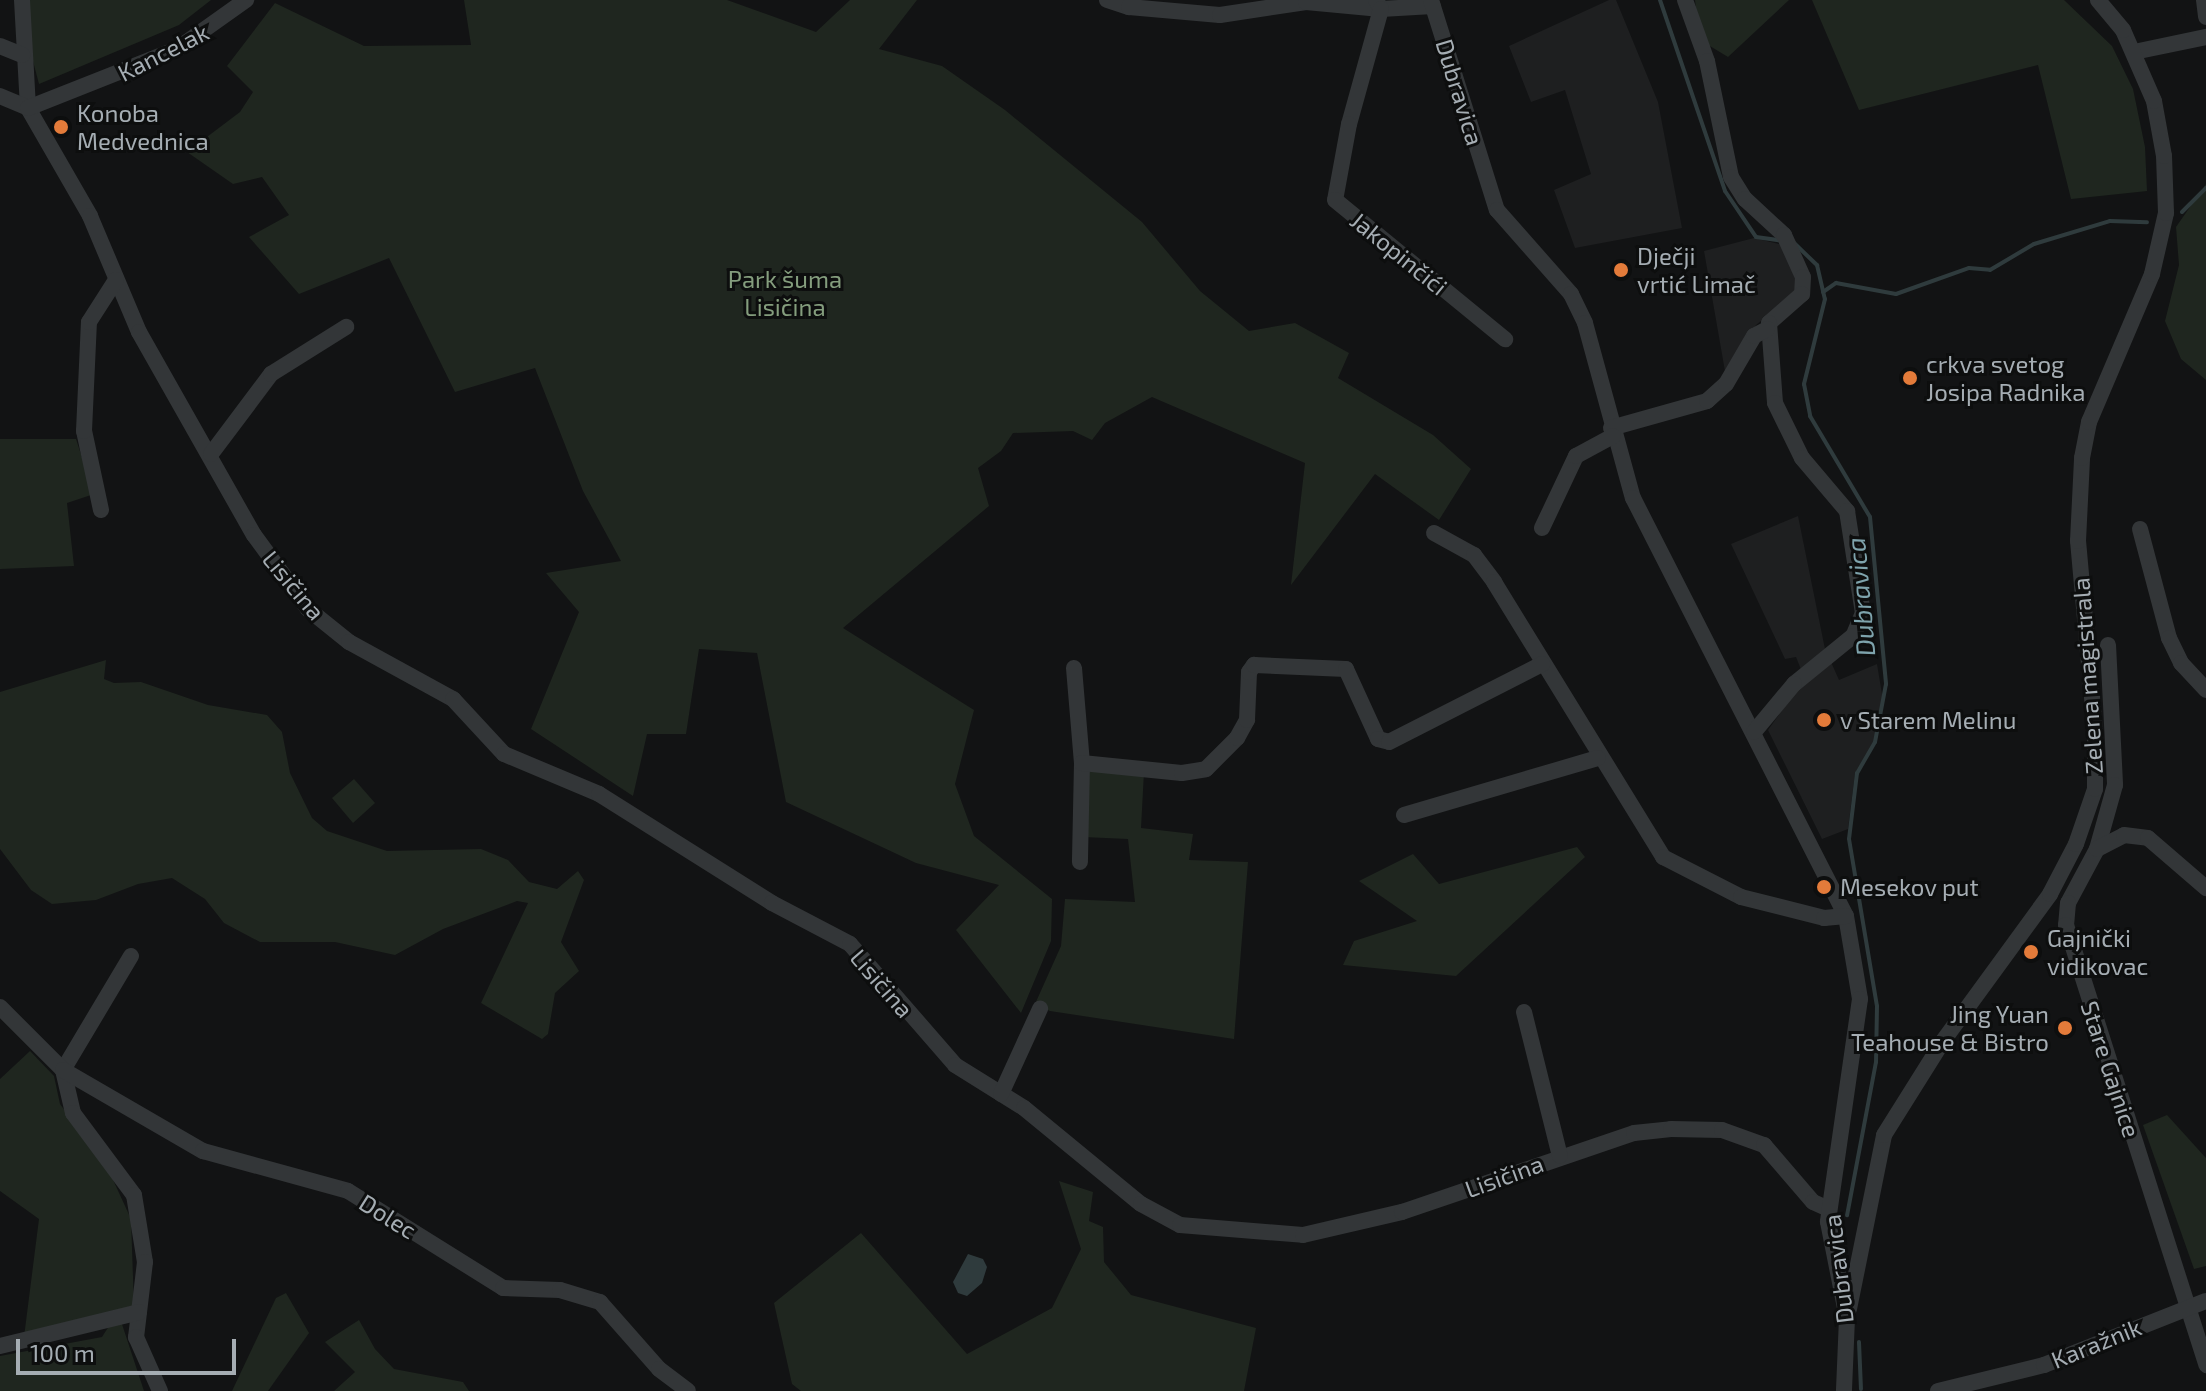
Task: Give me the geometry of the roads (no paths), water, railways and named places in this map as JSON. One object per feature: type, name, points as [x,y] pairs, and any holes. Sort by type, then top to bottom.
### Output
[{"type":"street","name":"Lisičina","points":[[22,0],[26,34],[22,55],[28,71],[28,108],[90,216],[139,332],[280,574],[337,634],[453,699],[504,754],[599,794],[772,903],[850,944],[955,1065],[1001,1094],[1163,1218],[1241,1232],[1303,1235],[1342,1229],[1634,1133],[1733,1132],[1764,1145],[1813,1202],[1829,1209]]},
{"type":"street","name":"Kancelak","points":[[28,108],[177,49],[246,0]]},
{"type":"street","points":[[1107,0],[1129,7],[1220,15],[1306,2],[1432,3]]},
{"type":"street","points":[[1685,0],[1707,61],[1731,177],[1745,199],[1784,235],[1803,277],[1802,294],[1773,317],[1767,329],[1775,403],[1785,432],[1847,511],[1863,613],[1853,636],[1794,684],[1754,732]]},
{"type":"street","name":"Zelena magistrala","points":[[1847,1318],[1884,1135],[1943,1041],[2050,894],[2076,844],[2095,789],[2095,731],[2078,541],[2082,458],[2089,422],[2152,274],[2166,213],[2164,156],[2154,101],[2134,52],[2098,0]]},
{"type":"street","points":[[2134,52],[2206,37],[2204,0]]},
{"type":"street","name":"Dubravica","points":[[1432,3],[1497,210],[1571,294],[1585,323],[1612,432],[1633,498],[1846,916],[1860,999],[1829,1209],[1829,1234],[1847,1318],[1844,1391]]},
{"type":"street","name":"Jakopinčići","points":[[1378,4],[1335,200],[1505,339]]},
{"type":"street","points":[[0,46],[22,55]]},
{"type":"street","points":[[0,96],[28,108]]},
{"type":"street","points":[[101,510],[84,431],[89,322],[116,280]]},
{"type":"street","points":[[211,454],[271,374],[346,327]]},
{"type":"street","points":[[1542,528],[1576,456],[1612,432],[1707,401],[1726,384],[1754,336],[1767,329]]},
{"type":"street","points":[[2140,529],[2169,638],[2181,663],[2206,690]]},
{"type":"street","points":[[1434,533],[1474,555],[1598,758],[1663,857],[1741,897],[1824,918],[1846,916]]},
{"type":"street","name":"Stare Gajnice","points":[[2108,645],[2115,785],[2097,849],[2068,903],[2066,925],[2206,1365]]},
{"type":"street","points":[[1082,763],[1182,773],[1206,769],[1237,738],[1247,720],[1249,672],[1254,665],[1346,669],[1378,739],[1389,742],[1542,664]]},
{"type":"street","points":[[1074,668],[1082,763],[1080,862]]},
{"type":"street","points":[[1404,815],[1598,758]]},
{"type":"street","points":[[2097,849],[2124,835],[2148,838],[2206,888]]},
{"type":"street","points":[[131,956],[63,1070],[73,1113],[134,1195],[145,1262],[136,1337],[160,1391]]},
{"type":"street","name":"Dolec","points":[[0,1007],[63,1070],[203,1151],[348,1191],[503,1288],[560,1290],[600,1302],[659,1369],[688,1391]]},
{"type":"street","points":[[1001,1094],[1040,1009]]},
{"type":"street","name":"Lisičina","points":[[1524,1012],[1560,1156]]},
{"type":"street","points":[[1829,1234],[1861,1242]]},
{"type":"street","name":"Karažnik","points":[[1938,1391],[2044,1365],[2206,1301]]},
{"type":"street","points":[[0,1346],[139,1312]]},
{"type":"waterway","name":"Dubravica","points":[[1660,0],[1725,191],[1756,237],[1783,241]]},
{"type":"waterway","points":[[2182,212],[2206,188]]},
{"type":"waterway","points":[[1823,292],[1836,283],[1896,294],[1969,268],[1990,270],[2034,244],[2110,221],[2147,222]]},
{"type":"waterway","name":"Dubravica","points":[[1792,241],[1817,265],[1825,299],[1804,384],[1810,416],[1870,517],[1886,684],[1875,742],[1857,773],[1849,839],[1877,1006],[1876,1062],[1847,1215]]},
{"type":"waterway","name":"Dubravica","points":[[1859,1342],[1861,1389]]},
{"type":"place","name":"Konoba Medvednica","points":[[61,127]]},
{"type":"place","name":"Dječji vrtić Limač","points":[[1621,270]]},
{"type":"place","name":"crkva svetog Josipa Radnika","points":[[1910,378]]},
{"type":"place","name":"v Starem Melinu","points":[[1824,720]]},
{"type":"place","name":"Mesekov put","points":[[1824,887]]},
{"type":"place","name":"Gajnički vidikovac","points":[[2031,952]]},
{"type":"place","name":"Jing Yuan Teahouse & Bistro","points":[[2065,1028]]},
{"type":"park label","name":"Park šuma Lisičina","points":[[785,293]]}]
